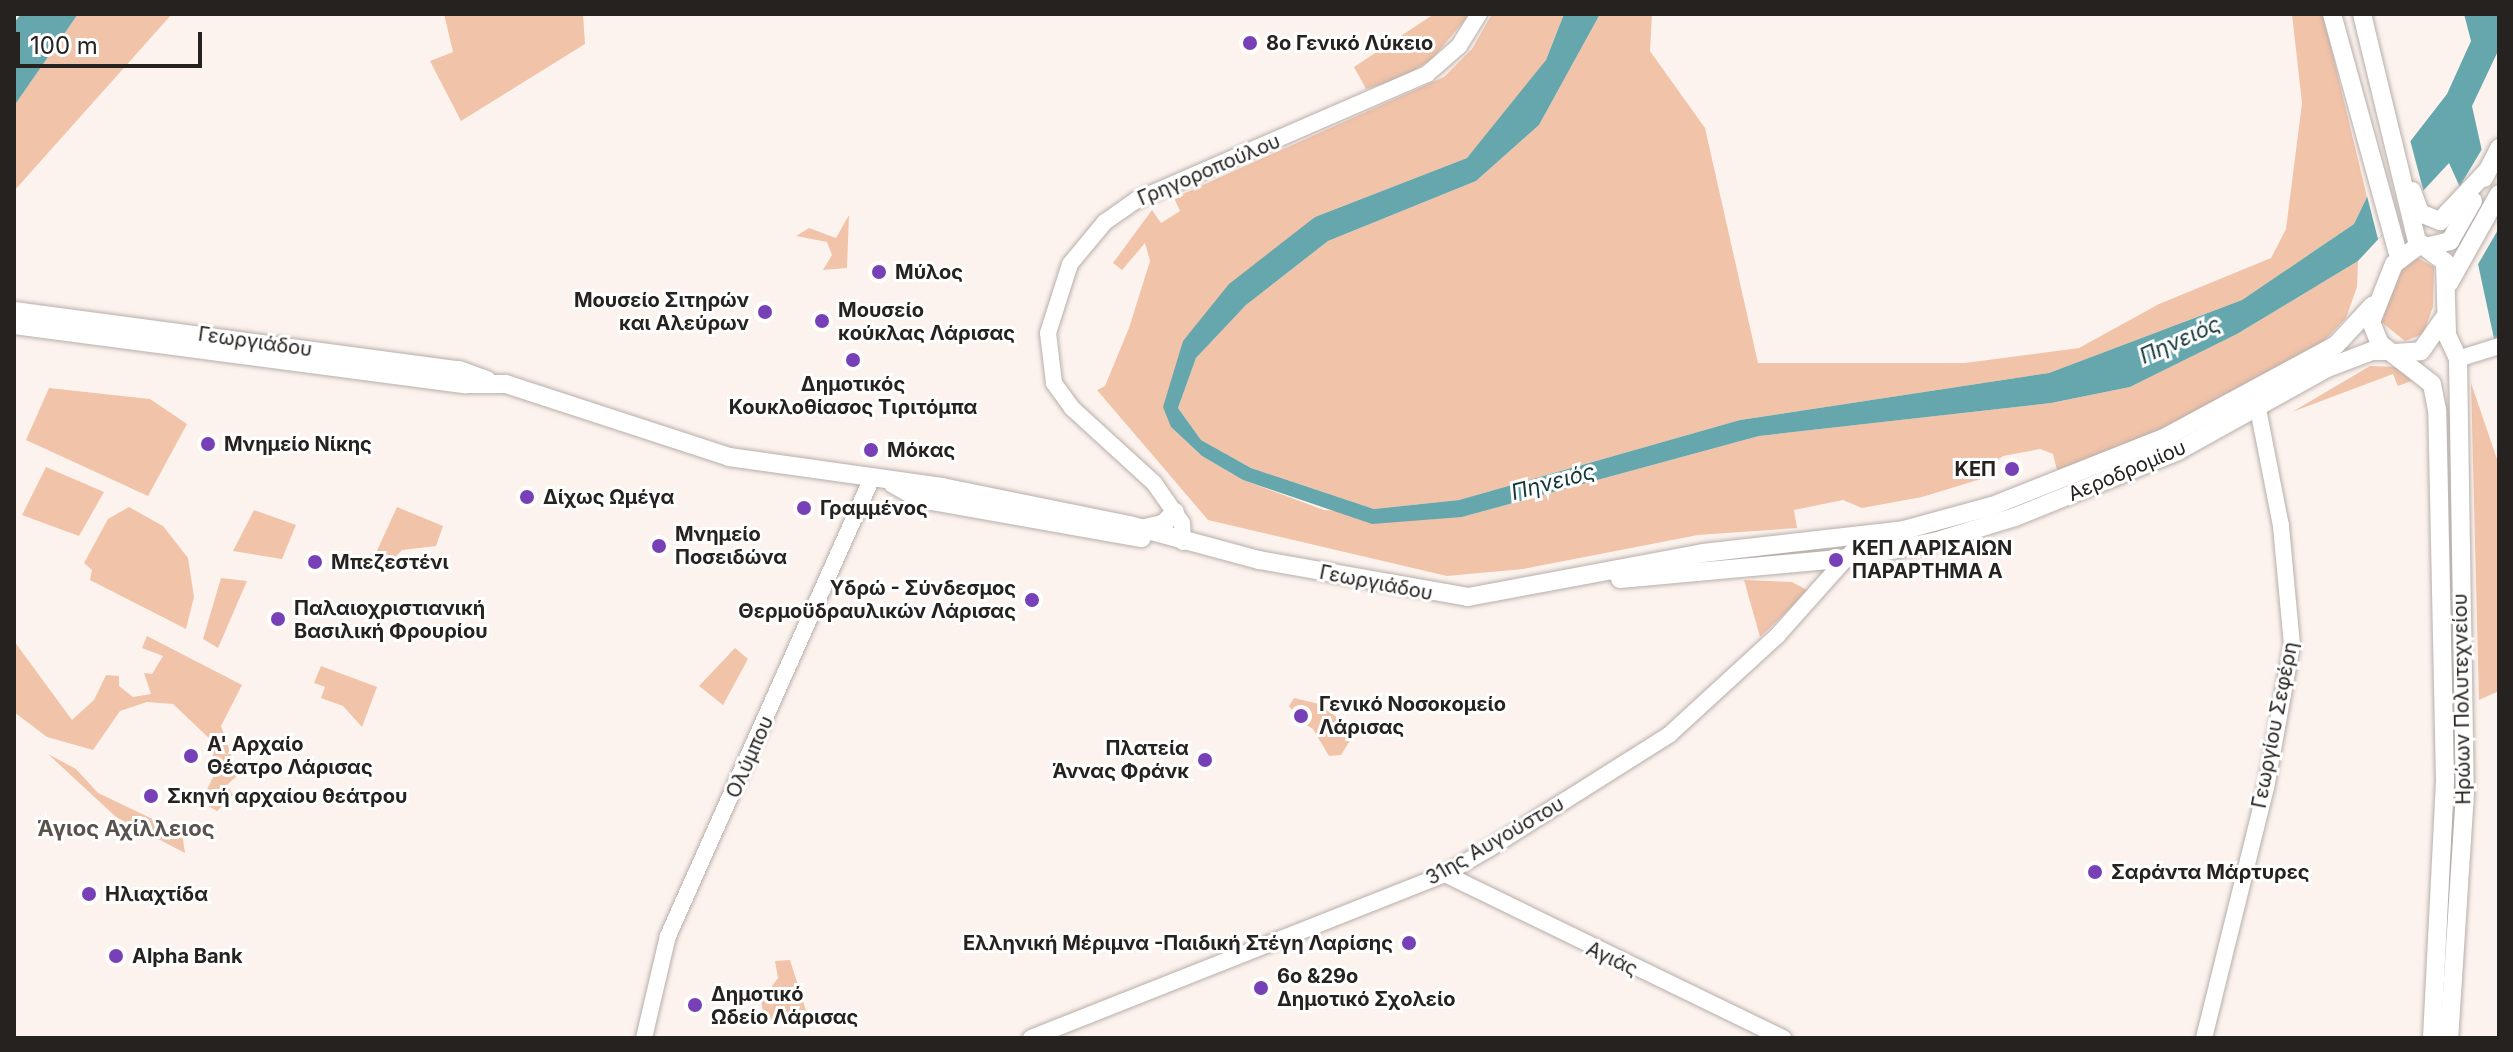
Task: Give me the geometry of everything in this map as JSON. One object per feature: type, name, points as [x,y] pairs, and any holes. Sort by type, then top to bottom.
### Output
[{"type":"main road","points":[[2362,14],[2398,171],[2424,246],[2444,258],[2453,276]]},
{"type":"main road","points":[[2333,17],[2399,258]]},
{"type":"main road","points":[[2458,359],[2447,376],[2425,375],[2392,352],[2372,330],[2373,305],[2399,258],[2424,246],[2450,241],[2499,148]]},
{"type":"main road","points":[[2413,213],[2431,220],[2444,219],[2488,170]]},
{"type":"main road","points":[[2392,352],[2421,351],[2447,311],[2453,276],[2499,194]]},
{"type":"main road","name":"Αεροδρομίου","points":[[1572,581],[1703,553],[1868,534],[1981,510],[2166,437],[2336,345],[2373,305]]},
{"type":"main road","name":"Γεωργιάδου","points":[[14,311],[459,370],[729,457],[893,484],[942,487],[1141,529],[1183,542],[1438,595],[1468,597],[1572,581]]},
{"type":"main road","name":"Ηρώων Πολυτεχνείου","points":[[2447,311],[2448,340],[2458,359],[2465,793],[2449,1038]]},
{"type":"main road","name":"Γεωργιάδου","points":[[14,325],[465,384],[493,382]]},
{"type":"main road","name":"Αεροδρομίου","points":[[1572,581],[1850,558],[1923,545],[2015,517],[2187,447],[2341,362],[2392,352]]},
{"type":"main road","name":"Ηρώων Πολυτεχνείου","points":[[2425,375],[2437,410],[2444,717],[2444,851],[2432,1038]]},
{"type":"main road","name":"Γεωργιάδου","points":[[893,484],[920,499],[1109,535],[1183,542]]},
{"type":"main road","points":[[1141,529],[1163,524],[1175,512]]},
{"type":"street","name":"Γρηγοροπούλου","points":[[1183,542],[1175,512],[1145,474],[1058,391],[1047,339],[1064,276],[1089,238],[1137,200],[1366,105],[1440,65],[1479,14]]},
{"type":"street","points":[[2458,359],[2499,346]]},
{"type":"street","name":"Γεωργίου Σεφέρη","points":[[2204,1038],[2266,788],[2292,645],[2281,526],[2258,409]]},
{"type":"street","name":"Ολύμπου","points":[[644,1038],[668,936],[871,480]]},
{"type":"street","points":[[1850,558],[1868,534]]},
{"type":"street","name":"31ης Αυγούστου","points":[[1031,1038],[1445,874],[1670,734],[1777,636],[1850,558]]},
{"type":"street","name":"Αγιάς","points":[[1445,874],[1783,1038]]},
{"type":"shaded area","points":[[78,14],[172,14],[14,191],[14,106]]},
{"type":"shaded area","points":[[444,14],[583,14],[585,44],[461,121],[430,61],[453,52]]},
{"type":"shaded area","points":[[1434,14],[1470,14],[1432,59],[1400,79],[1366,89],[1354,67]]},
{"type":"shaded area","points":[[1492,14],[1564,14],[1546,60],[1506,117],[1467,158],[1315,217],[1183,341],[1171,427],[1202,456],[1243,480],[1324,510],[1462,517],[1759,436],[2051,403],[2130,387],[2237,334],[2358,261],[2357,287],[2346,318],[2323,342],[2167,427],[2057,470],[2053,454],[2040,449],[2003,456],[1992,464],[1994,475],[1922,497],[1862,508],[1843,500],[1794,510],[1797,528],[1698,535],[1523,569],[1447,576],[1208,520],[1097,390],[1105,386],[1129,328],[1150,261],[1145,243],[1122,270],[1113,263],[1152,210],[1161,223],[1180,211],[1174,198],[1444,77],[1472,49]]},
{"type":"shaded area","points":[[1600,14],[1652,14],[1650,51],[1705,128],[1758,363],[1965,363],[2079,348],[2159,304],[2271,258],[2286,229],[2302,103],[2292,14],[2323,14],[2367,197],[2354,224],[2242,300],[2049,373],[1740,420],[1459,500],[1374,509],[1251,468],[1201,440],[1178,408],[1196,358],[1246,305],[1328,241],[1476,181],[1539,125]]},
{"type":"shaded area","points":[[849,215],[847,268],[823,270],[832,255],[827,242],[796,236],[809,228],[836,238]]},
{"type":"shaded area","points":[[2416,257],[2434,267],[2433,307],[2423,334],[2405,341],[2380,321],[2402,267]]},
{"type":"shaded area","points":[[2370,366],[2398,367],[2417,379],[2398,386],[2393,374],[2292,412]]},
{"type":"shaded area","points":[[2471,383],[2499,465],[2499,691],[2479,700]]},
{"type":"shaded area","points":[[49,388],[150,399],[187,424],[148,496],[26,440]]},
{"type":"shaded area","points":[[46,467],[104,492],[79,536],[22,515]]},
{"type":"shaded area","points":[[129,507],[163,526],[188,558],[194,597],[186,629],[90,580],[92,570],[84,563],[108,519]]},
{"type":"shaded area","points":[[397,507],[443,526],[436,546],[402,550],[391,561],[375,555]]},
{"type":"shaded area","points":[[254,510],[296,525],[282,559],[233,551]]},
{"type":"shaded area","points":[[221,578],[247,581],[218,648],[203,639]]},
{"type":"shaded area","points":[[1744,580],[1792,582],[1809,591],[1760,637]]},
{"type":"shaded area","points":[[147,636],[242,685],[221,726],[238,775],[227,785],[233,795],[217,811],[201,802],[215,773],[211,740],[173,704],[147,702],[120,711],[93,750],[47,737],[14,712],[14,641],[72,720],[94,700],[106,675],[119,676],[119,686],[133,697],[151,694],[144,673],[152,674],[163,656],[142,648]]},
{"type":"shaded area","points":[[735,648],[748,659],[723,705],[699,686]]},
{"type":"shaded area","points":[[321,666],[377,687],[362,727],[343,706],[321,698],[325,687],[314,683]]},
{"type":"shaded area","points":[[1294,698],[1319,704],[1347,725],[1351,739],[1341,755],[1329,756],[1313,729],[1300,721],[1289,706]]},
{"type":"shaded area","points":[[48,754],[76,769],[98,793],[182,833],[185,853],[116,817]]},
{"type":"shaded area","points":[[790,960],[809,1020],[784,1027],[779,1016],[765,1022],[761,1001],[778,978],[775,961]]},
{"type":"water","points":[[21,14],[78,14],[14,106],[14,23]]},
{"type":"water","name":"Πηνειός","points":[[1564,14],[1600,14],[1539,125],[1476,181],[1328,241],[1246,305],[1196,358],[1178,408],[1201,440],[1251,468],[1374,509],[1459,500],[1740,420],[2049,373],[2242,300],[2354,224],[2367,197],[2447,94],[2471,41],[2464,14],[2499,14],[2499,49],[2472,106],[2499,228],[2499,362],[2463,194],[2449,163],[2358,261],[2237,334],[2130,387],[2051,403],[1759,436],[1462,517],[1372,524],[1243,480],[1202,456],[1171,427],[1163,407],[1183,341],[1229,284],[1315,217],[1467,158],[1546,60]]},
{"type":"pier","points":[[2409,136],[2424,193],[2378,239],[2366,192]]},
{"type":"pier","points":[[2485,144],[2499,228],[2473,273],[2457,191]]},
{"type":"place","name":"8ο Γενικό Λύκειο","points":[[1250,43]]},
{"type":"place","name":"Μύλος","points":[[879,272]]},
{"type":"place","name":"Μουσείο Σιτηρών και Αλεύρων","points":[[765,312]]},
{"type":"place","name":"Μουσείο κούκλας Λάρισας","points":[[822,321]]},
{"type":"place","name":"Δημοτικός Κουκλοθίασος Τιριτόμπα","points":[[853,360]]},
{"type":"place","name":"Μνημείο Νίκης","points":[[208,444]]},
{"type":"place","name":"Μόκας","points":[[871,450]]},
{"type":"place","name":"ΚΕΠ","points":[[2012,469]]},
{"type":"place","name":"Δίχως Ωμέγα","points":[[527,497]]},
{"type":"place","name":"Γραμμένος","points":[[804,508]]},
{"type":"place","name":"Μνημείο Ποσειδώνα","points":[[659,546]]},
{"type":"place","name":"ΚΕΠ ΛΑΡΙΣΑΙΩΝ ΠΑΡΑΡΤΗΜΑ A","points":[[1836,560]]},
{"type":"place","name":"Μπεζεστένι","points":[[315,562]]},
{"type":"place","name":"Υδρώ - Σύνδεσμος Θερμοϋδραυλικών Λάρισας","points":[[1032,600]]},
{"type":"place","name":"Παλαιοχριστιανική Βασιλική Φρουρίου","points":[[278,619]]},
{"type":"place","name":"Γενικό Νοσοκομείο Λάρισας","points":[[1301,716]]},
{"type":"place","name":"Α' Αρχαίο Θέατρο Λάρισας","points":[[191,756]]},
{"type":"place","name":"Πλατεία Άννας Φράνκ","points":[[1205,760]]},
{"type":"place","name":"Σκηνή αρχαίου θεάτρου","points":[[151,796]]},
{"type":"place","name":"Σαράντα Μάρτυρες","points":[[2095,872]]},
{"type":"place","name":"Ηλιαχτίδα","points":[[89,894]]},
{"type":"place","name":"Ελληνική Μέριμνα -Παιδική Στέγη Λαρίσης","points":[[1409,943]]},
{"type":"place","name":"Alpha Bank","points":[[116,956]]},
{"type":"place","name":"6ο &29ο Δημοτικό Σχολείο","points":[[1261,988]]},
{"type":"place","name":"Δημοτικό Ωδείο Λάρισας","points":[[695,1005]]},
{"type":"district","name":"Άγιος Αχίλλειος","points":[[126,829]]}]
